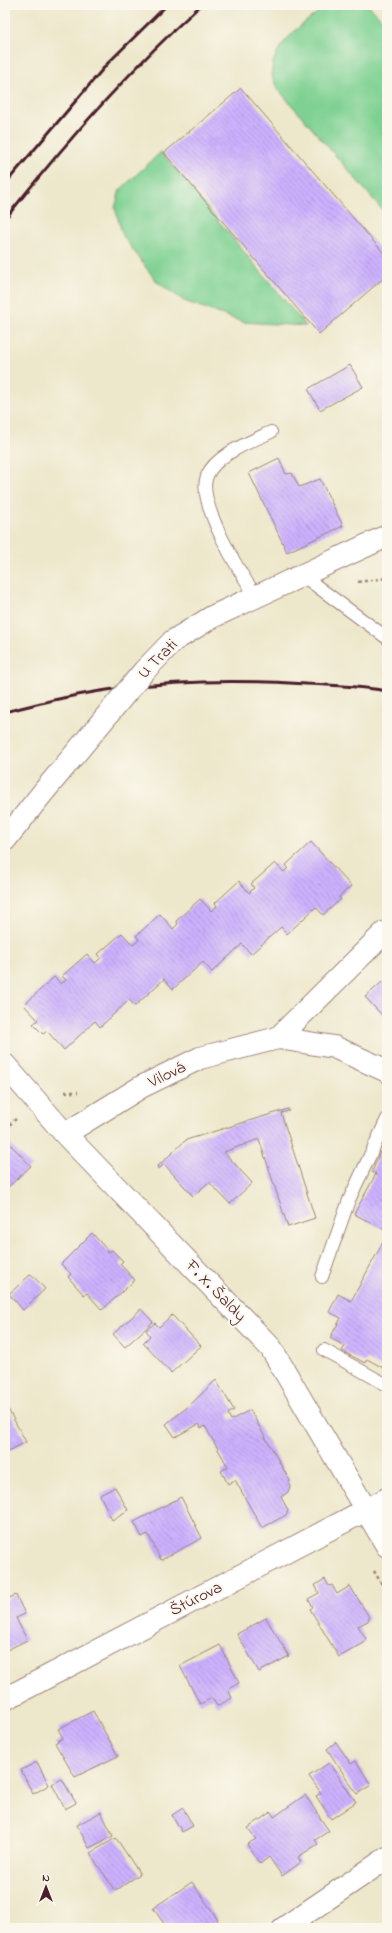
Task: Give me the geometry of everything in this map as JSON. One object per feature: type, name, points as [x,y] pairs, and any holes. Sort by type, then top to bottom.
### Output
[{"type":"street","name":"U Trati","points":[[5,840],[144,671],[173,641],[212,617],[387,536]]},
{"type":"street","points":[[278,1038],[384,933]]},
{"type":"street","name":"Vilová","points":[[65,1134],[140,1087],[200,1058],[278,1038],[334,1047],[387,1071]]},
{"type":"street","name":"F. X. Šaldy","points":[[5,1066],[65,1134],[271,1348],[387,1546]]},
{"type":"street","name":"Štúrova","points":[[5,1699],[387,1499]]},
{"type":"street","points":[[284,1928],[387,1858]]},
{"type":"lane","points":[[257,597],[225,546],[205,495],[207,476],[223,456],[271,432]]},
{"type":"lane","points":[[303,576],[387,638]]},
{"type":"lane","points":[[322,1277],[348,1200],[387,1119]]},
{"type":"lane","points":[[324,1350],[387,1385]]},
{"type":"path","points":[[324,592],[361,581],[387,578]]},
{"type":"path","points":[[61,1092],[81,1092]]},
{"type":"green space","points":[[327,5],[368,5],[387,24],[387,215],[277,88],[273,77],[272,70],[274,60],[285,41],[301,25]]},
{"type":"green space","points":[[161,152],[306,326],[243,322],[184,301],[156,281],[123,236],[115,208],[120,190]]},
{"type":"building","points":[[241,88],[387,257],[387,275],[319,334],[164,153]]},
{"type":"building","points":[[350,365],[363,387],[320,410],[308,389]]},
{"type":"building","points":[[279,458],[286,474],[292,473],[299,487],[320,479],[343,526],[287,552],[249,473]]},
{"type":"building","points":[[311,842],[351,886],[339,897],[341,899],[323,915],[316,907],[287,934],[281,927],[251,954],[242,944],[212,972],[203,962],[173,989],[164,979],[135,1006],[129,1000],[100,1027],[95,1021],[64,1050],[47,1031],[43,1034],[33,1024],[38,1020],[24,1005],[54,977],[61,984],[66,980],[62,976],[87,954],[95,963],[101,958],[98,954],[122,933],[133,945],[139,940],[136,936],[160,914],[173,929],[178,924],[176,921],[200,899],[211,911],[217,906],[215,903],[239,881],[249,893],[254,888],[251,884],[275,863],[284,872],[288,868],[286,865]]},
{"type":"building","points":[[382,982],[387,986],[387,1010],[382,1015],[365,997]]},
{"type":"building","points":[[288,1109],[289,1111],[281,1113],[315,1218],[288,1227],[259,1139],[224,1152],[252,1183],[230,1204],[209,1182],[193,1196],[164,1164],[159,1169],[157,1167],[186,1140]]},
{"type":"building","points":[[5,1139],[31,1166],[5,1190]]},
{"type":"building","points":[[380,1152],[387,1153],[387,1231],[354,1214],[376,1174],[372,1172]]},
{"type":"building","points":[[92,1233],[109,1252],[112,1250],[123,1261],[120,1264],[135,1280],[102,1310],[87,1293],[84,1295],[68,1277],[71,1274],[61,1264]]},
{"type":"building","points":[[387,1235],[387,1366],[385,1369],[367,1359],[365,1363],[342,1351],[345,1346],[330,1338],[341,1318],[329,1312],[338,1294],[351,1301]]},
{"type":"building","points":[[31,1274],[45,1289],[23,1310],[9,1294]]},
{"type":"building","points":[[141,1309],[153,1322],[125,1347],[113,1334]]},
{"type":"building","points":[[172,1315],[201,1346],[171,1373],[143,1343],[150,1336],[146,1330],[155,1323],[159,1327]]},
{"type":"building","points":[[216,1380],[234,1410],[228,1414],[231,1420],[250,1410],[290,1481],[288,1482],[290,1486],[288,1492],[281,1497],[288,1510],[286,1515],[262,1528],[235,1480],[228,1484],[221,1471],[228,1467],[205,1426],[201,1428],[199,1424],[175,1437],[166,1424],[189,1406]]},
{"type":"building","points":[[8,1409],[26,1442],[5,1453],[5,1411]]},
{"type":"building","points":[[115,1487],[128,1510],[112,1520],[100,1495]]},
{"type":"building","points":[[181,1497],[202,1538],[161,1560],[148,1534],[142,1537],[134,1522]]},
{"type":"building","points":[[325,1579],[329,1586],[332,1585],[337,1594],[350,1586],[369,1617],[368,1621],[358,1626],[366,1639],[364,1643],[339,1657],[310,1609],[313,1607],[308,1599],[319,1593],[315,1585]]},
{"type":"building","points":[[16,1595],[25,1614],[16,1618],[27,1640],[5,1651],[5,1600]]},
{"type":"building","points":[[266,1618],[289,1656],[259,1672],[237,1634]]},
{"type":"building","points":[[220,1645],[239,1683],[228,1689],[232,1698],[217,1706],[212,1698],[200,1704],[180,1666]]},
{"type":"building","points":[[93,1711],[118,1756],[75,1777],[55,1743],[63,1738],[58,1729]]},
{"type":"building","points":[[336,1742],[351,1764],[356,1761],[371,1785],[357,1794],[327,1749]]},
{"type":"building","points":[[37,1762],[49,1785],[33,1794],[21,1770]]},
{"type":"building","points":[[329,1763],[356,1802],[331,1819],[316,1796],[321,1793],[309,1776]]},
{"type":"building","points":[[62,1779],[76,1803],[65,1809],[52,1784]]},
{"type":"building","points":[[305,1795],[329,1831],[315,1840],[318,1844],[298,1857],[301,1862],[282,1876],[269,1857],[260,1864],[247,1844],[256,1839],[248,1828],[271,1812],[274,1817]]},
{"type":"building","points":[[183,1808],[193,1826],[182,1832],[172,1815]]},
{"type":"building","points":[[101,1812],[113,1836],[89,1848],[77,1825]]},
{"type":"building","points":[[116,1838],[140,1874],[115,1891],[90,1853]]},
{"type":"building","points":[[192,1882],[218,1920],[215,1928],[176,1928],[174,1924],[167,1928],[153,1908]]},
{"type":"railway","points":[[5,184],[108,63],[167,5]]},
{"type":"railway","points":[[5,219],[98,108],[148,55],[201,5]]},
{"type":"railway","points":[[5,712],[94,692],[169,683],[237,681],[346,686],[387,691]]}]
